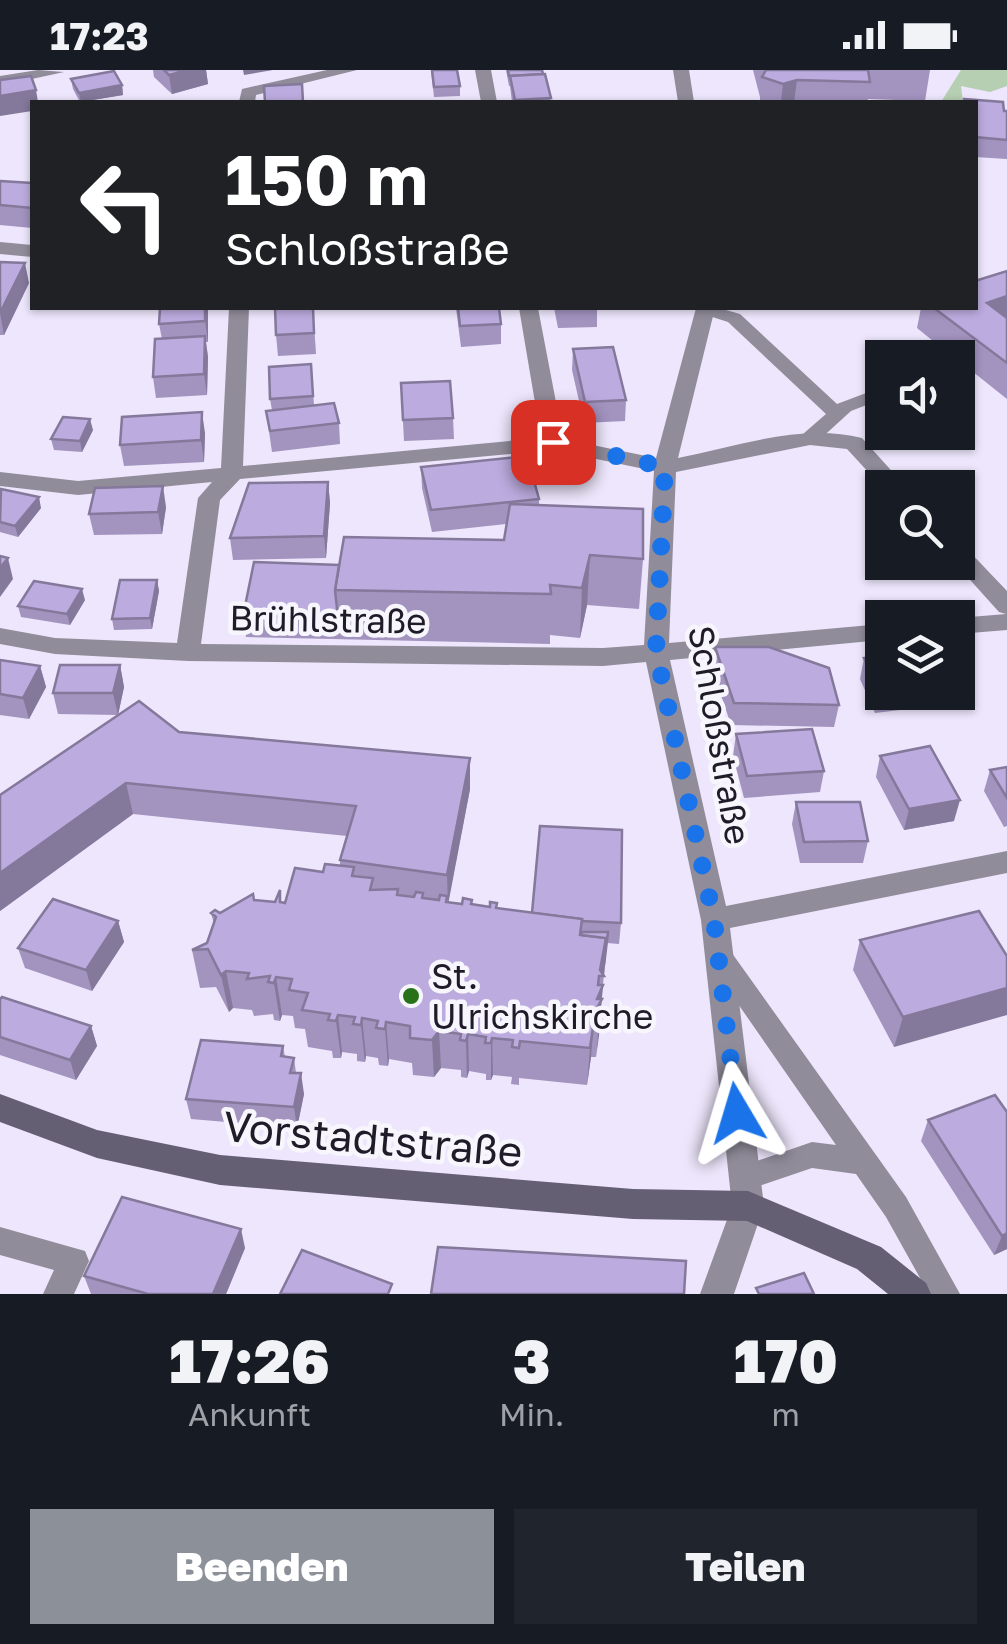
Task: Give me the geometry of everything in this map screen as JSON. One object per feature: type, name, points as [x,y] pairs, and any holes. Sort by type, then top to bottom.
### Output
[{"type":"main road","name":"Vorstadtstraße","points":[[0,1108],[97,1144],[220,1170],[633,1204],[746,1192]]},
{"type":"main road","points":[[746,1192],[869,1258],[914,1294]]},
{"type":"street","points":[[248,98],[350,70]]},
{"type":"street","points":[[483,70],[489,100]]},
{"type":"street","points":[[681,70],[686,100]]},
{"type":"street","points":[[0,81],[56,72]]},
{"type":"street","points":[[0,248],[30,251]]},
{"type":"street","points":[[188,652],[208,498],[232,475],[239,310]]},
{"type":"street","points":[[528,310],[553,442]]},
{"type":"street","name":"Schloßstraße","points":[[705,310],[665,467],[656,651],[714,920],[746,1192]]},
{"type":"street","points":[[0,479],[78,488],[553,442],[665,467],[810,438],[854,442],[880,470]]},
{"type":"street","points":[[975,571],[1007,606]]},
{"type":"street","points":[[975,625],[1007,622]]},
{"type":"street","name":"Brühlstraße","points":[[0,636],[55,646],[188,652],[604,657],[865,633]]},
{"type":"street","points":[[714,920],[1007,862]]},
{"type":"street","points":[[717,1294],[746,1192]]},
{"type":"lane","points":[[712,310],[734,318],[837,414]]},
{"type":"lane","points":[[810,438],[844,406],[865,399]]},
{"type":"lane","points":[[718,954],[866,1162],[944,1294]]},
{"type":"lane","points":[[746,1192],[812,1155],[866,1162]]},
{"type":"lane","points":[[0,1241],[74,1261],[58,1294]]},
{"type":"green space","points":[[961,70],[1007,70],[1007,86],[990,92],[961,86],[963,100],[942,100]]},
{"type":"building","points":[[432,70],[457,70],[460,86],[434,87]]},
{"type":"building","points":[[508,70],[542,70],[543,74],[509,76]]},
{"type":"building","points":[[766,70],[868,70],[870,82],[797,80],[783,84],[762,77]]},
{"type":"building","points":[[114,71],[122,85],[79,93],[71,79]]},
{"type":"building","points":[[545,74],[551,98],[515,100],[510,76]]},
{"type":"building","points":[[31,76],[36,90],[0,96],[0,80]]},
{"type":"building","points":[[302,84],[303,100],[265,100],[264,86]]},
{"type":"building","points":[[978,100],[1003,102],[1007,111],[1007,140],[978,137]]},
{"type":"building","points":[[0,181],[30,183],[30,208],[0,205]]},
{"type":"building","points":[[0,262],[25,263],[0,313]]},
{"type":"building","points":[[1007,271],[1007,296],[987,303],[1007,318],[1007,363],[937,310],[978,310],[978,280]]},
{"type":"building","points":[[160,310],[205,310],[205,321],[159,324]]},
{"type":"building","points":[[275,310],[313,310],[314,333],[276,335]]},
{"type":"building","points":[[458,310],[499,310],[501,324],[460,326]]},
{"type":"building","points":[[205,336],[204,374],[153,377],[155,339]]},
{"type":"building","points":[[613,347],[626,400],[585,402],[573,349]]},
{"type":"building","points":[[311,364],[313,396],[270,399],[269,367]]},
{"type":"building","points":[[450,381],[453,418],[403,420],[401,383]]},
{"type":"building","points":[[334,403],[339,423],[270,431],[266,411]]},
{"type":"building","points":[[202,412],[201,440],[120,445],[122,417]]},
{"type":"building","points":[[63,417],[90,419],[80,441],[51,439]]},
{"type":"building","points":[[527,456],[539,499],[431,510],[421,467]]},
{"type":"building","points":[[328,482],[324,536],[230,538],[249,483]]},
{"type":"building","points":[[163,486],[158,512],[89,514],[95,488]]},
{"type":"building","points":[[1,489],[39,497],[15,526],[0,522]]},
{"type":"building","points":[[510,504],[643,509],[643,559],[590,555],[582,588],[550,585],[551,594],[335,590],[344,537],[504,540]]},
{"type":"building","points":[[254,562],[339,565],[335,590],[338,618],[243,616]]},
{"type":"building","points":[[120,580],[157,580],[150,618],[112,619]]},
{"type":"building","points":[[34,581],[82,589],[67,614],[18,606]]},
{"type":"building","points":[[715,647],[769,647],[829,668],[839,705],[734,703]]},
{"type":"building","points":[[0,660],[40,666],[23,698],[0,694]]},
{"type":"building","points":[[60,665],[120,665],[113,693],[53,693]]},
{"type":"building","points":[[139,701],[179,732],[470,758],[447,875],[340,860],[356,806],[126,783],[0,873],[0,795]]},
{"type":"building","points":[[812,729],[824,771],[747,776],[736,734]]},
{"type":"building","points":[[930,746],[960,800],[909,809],[880,756]]},
{"type":"building","points":[[1007,767],[1007,798],[990,770]]},
{"type":"building","points":[[796,802],[860,802],[868,841],[804,842]]},
{"type":"building","points":[[540,826],[622,830],[621,923],[532,913]]},
{"type":"building","name":"St. Ulrichskirche","points":[[325,864],[354,867],[352,876],[373,878],[370,890],[398,889],[397,895],[414,897],[416,892],[423,893],[422,898],[439,900],[440,895],[447,896],[446,902],[462,904],[463,898],[472,900],[471,904],[490,907],[490,902],[497,903],[496,908],[582,919],[580,935],[606,938],[600,970],[604,976],[599,976],[598,985],[603,985],[597,999],[602,999],[594,1013],[600,1014],[599,1020],[594,1020],[590,1048],[520,1041],[519,1048],[512,1047],[513,1040],[492,1038],[491,1043],[485,1043],[486,1037],[468,1034],[466,1041],[460,1040],[461,1034],[439,1031],[432,1040],[410,1038],[410,1026],[386,1022],[385,1029],[376,1028],[378,1021],[362,1018],[361,1025],[353,1024],[355,1017],[338,1015],[336,1021],[328,1020],[330,1014],[302,1010],[308,993],[289,990],[292,979],[276,977],[274,983],[268,982],[270,976],[247,979],[249,973],[226,971],[221,975],[208,949],[192,950],[207,943],[216,917],[211,913],[215,910],[220,913],[253,894],[254,900],[275,902],[280,890],[280,902],[285,903],[295,868],[323,872]]},
{"type":"building","points":[[53,899],[118,921],[86,970],[18,948]]},
{"type":"building","points":[[979,911],[1007,956],[1007,988],[903,1017],[860,940]]},
{"type":"building","points":[[608,932],[604,965],[606,938],[581,935]]},
{"type":"building","points":[[2,997],[91,1026],[70,1060],[0,1037]]},
{"type":"building","points":[[201,1040],[283,1046],[281,1056],[294,1058],[290,1073],[301,1073],[294,1107],[186,1099]]},
{"type":"building","points":[[995,1095],[1007,1112],[1007,1233],[1002,1236],[928,1120]]},
{"type":"building","points":[[122,1197],[241,1229],[213,1294],[148,1294],[84,1276]]},
{"type":"building","points":[[438,1247],[686,1261],[684,1294],[431,1294]]},
{"type":"building","points":[[302,1250],[392,1284],[388,1294],[280,1294]]},
{"type":"building","points":[[804,1273],[814,1294],[759,1294],[756,1288]]},
{"type":"place","name":"St. Ulrichskirche","points":[[411,996]]},
{"type":"route","points":[[553,442],[665,467],[656,651],[714,920],[737,1113]]}]
